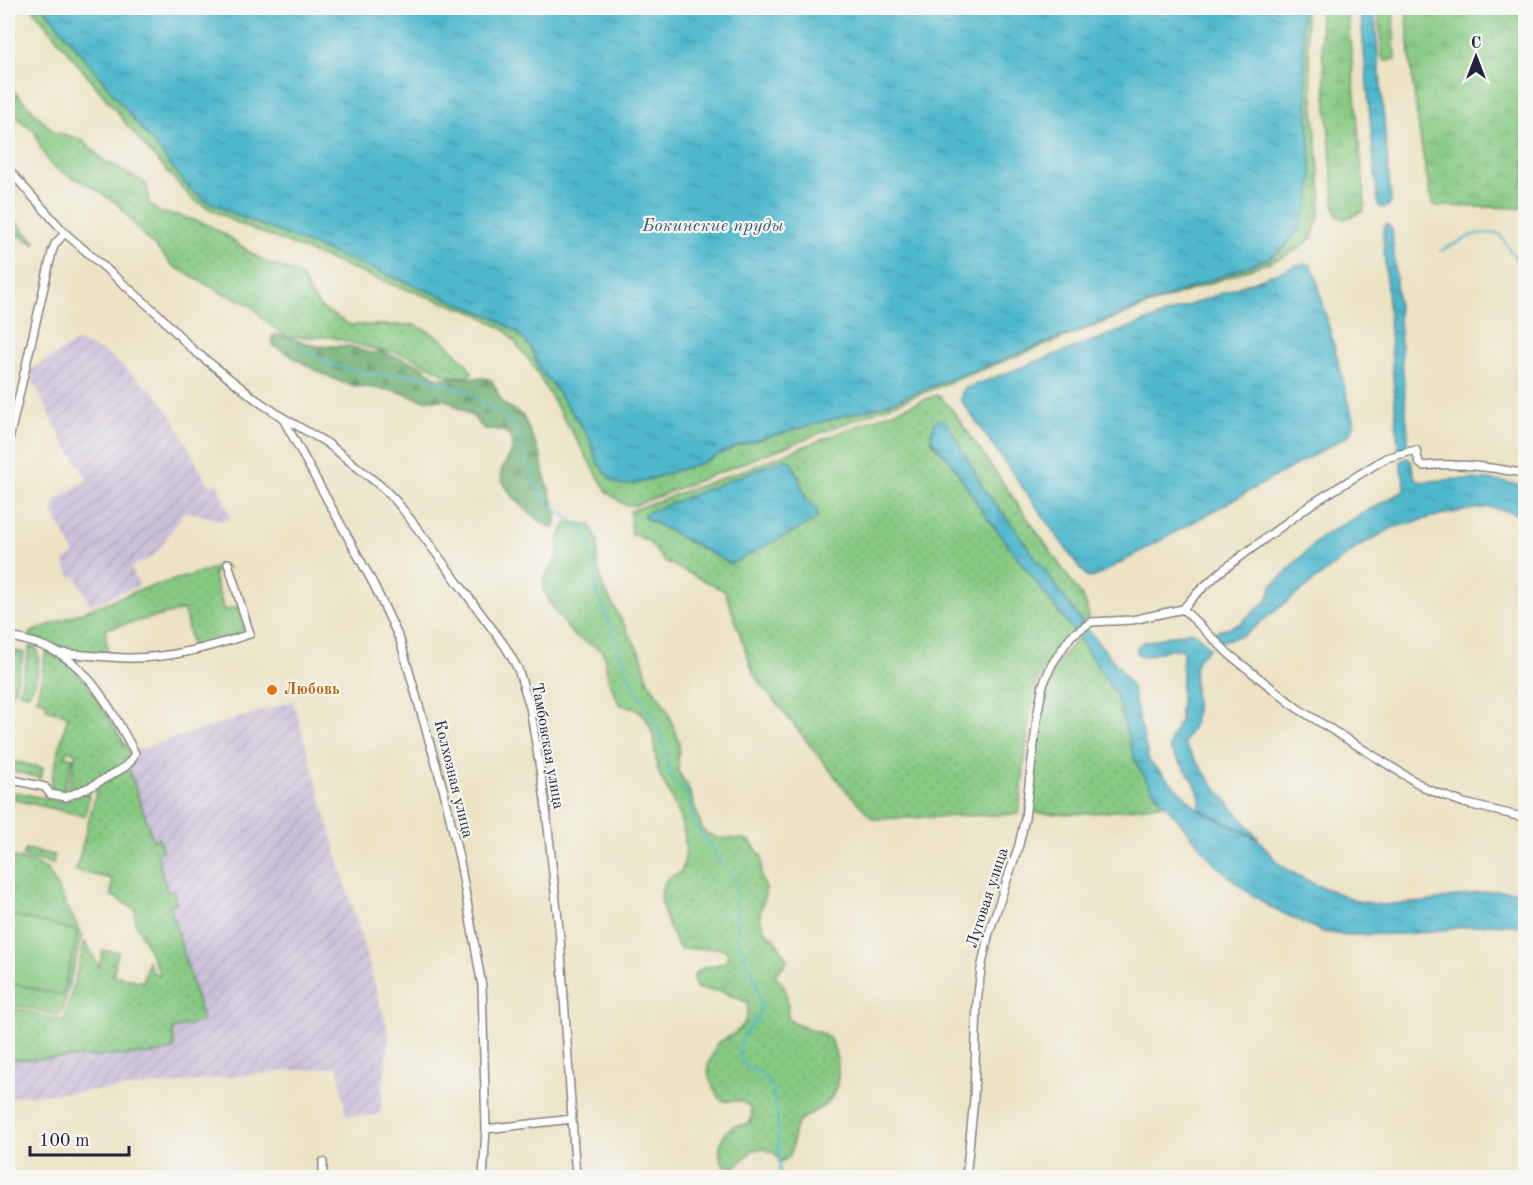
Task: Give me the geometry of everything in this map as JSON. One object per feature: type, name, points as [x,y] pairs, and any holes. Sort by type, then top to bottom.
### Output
[{"type":"street","name":"Тамбовская улица","points":[[8,169],[66,232],[158,314],[192,349],[282,417],[327,442],[364,471],[397,502],[467,593],[505,646],[518,669],[530,707],[549,834],[560,938],[576,1178]]},
{"type":"street","points":[[8,444],[52,252],[55,244],[66,232]]},
{"type":"street","name":"Колхозная улица","points":[[282,417],[400,640],[444,792],[460,862],[482,986],[486,1130],[483,1178]]},
{"type":"street","points":[[1526,474],[1482,467],[1423,466],[1419,463],[1416,450],[1386,458],[1313,503],[1229,565],[1195,595],[1183,609],[1230,655],[1297,708],[1427,789],[1464,802],[1526,818]]},
{"type":"street","points":[[59,653],[127,658],[146,657],[200,649],[250,634],[228,563]]},
{"type":"street","name":"Луговая улица","points":[[966,1178],[974,1099],[977,1003],[981,969],[988,936],[1019,845],[1025,818],[1042,685],[1052,664],[1071,636],[1091,622],[1132,620],[1183,609]]},
{"type":"street","points":[[8,636],[41,645],[73,662],[88,678],[119,724],[135,753],[125,767],[92,786],[66,797],[51,794],[45,787],[8,779]]},
{"type":"street","points":[[486,1130],[573,1119]]},
{"type":"street","points":[[323,1162],[323,1178]]},
{"type":"shaded area","points":[[80,342],[107,354],[154,392],[172,416],[208,485],[218,484],[231,518],[223,521],[185,511],[155,555],[131,567],[139,585],[90,605],[76,576],[70,576],[63,560],[75,555],[52,511],[57,499],[88,480],[60,435],[29,373],[74,343]]},
{"type":"shaded area","points":[[293,701],[389,1034],[380,1115],[346,1116],[338,1067],[235,1076],[167,1085],[8,1097],[8,1059],[153,1054],[172,1029],[203,1020],[153,840],[129,769],[133,751]]},
{"type":"green space","points":[[32,8],[44,8],[190,189],[205,200],[236,215],[494,317],[517,332],[531,348],[540,370],[588,436],[598,463],[634,484],[701,463],[739,445],[880,406],[1269,258],[1284,248],[1298,230],[1309,203],[1312,179],[1301,8],[1305,8],[1321,193],[1320,213],[1312,237],[1302,247],[1278,259],[1133,311],[636,505],[625,505],[608,493],[530,361],[506,331],[478,314],[385,282],[237,223],[193,200],[146,148]]},
{"type":"green space","points":[[1319,8],[1347,8],[1365,204],[1362,212],[1345,219],[1337,216],[1335,208]]},
{"type":"green space","points":[[1378,8],[1393,8],[1395,60],[1385,61],[1382,57]]},
{"type":"green space","points":[[1406,8],[1525,8],[1525,208],[1437,206],[1432,203],[1416,106]]},
{"type":"green space","points":[[8,85],[54,132],[81,139],[107,163],[143,181],[147,186],[149,203],[160,213],[178,215],[206,224],[266,262],[301,275],[309,292],[320,307],[346,323],[352,325],[414,325],[426,330],[442,339],[466,363],[472,373],[468,377],[448,376],[414,358],[331,337],[287,337],[265,321],[253,307],[173,266],[146,239],[118,204],[86,183],[51,165],[41,149],[35,132],[8,111]]},
{"type":"green space","points":[[8,213],[36,244],[11,232],[8,233]]},
{"type":"green space","points":[[275,334],[317,346],[350,346],[369,353],[382,352],[421,365],[435,377],[492,380],[502,402],[523,416],[541,456],[544,475],[556,510],[554,528],[530,514],[506,487],[501,472],[512,452],[512,442],[506,433],[484,429],[472,416],[446,400],[423,400],[396,391],[340,382],[273,345],[271,339]]},
{"type":"green space","points":[[936,395],[941,397],[953,411],[1085,601],[1088,610],[1088,619],[1084,625],[985,491],[948,424],[931,431],[931,440],[949,459],[980,508],[1074,632],[1050,658],[1038,681],[1030,713],[1019,814],[873,819],[844,788],[754,675],[725,591],[664,561],[649,542],[631,533],[630,511],[744,470]],"holes":[[[794,465],[806,499],[813,506],[731,564],[645,518],[644,515]]]},
{"type":"green space","points":[[567,523],[590,524],[598,541],[597,563],[603,587],[642,657],[648,681],[666,707],[679,742],[678,771],[688,787],[702,828],[706,833],[718,838],[750,841],[762,857],[761,877],[766,888],[760,919],[765,931],[775,939],[787,959],[785,965],[776,973],[786,991],[788,1018],[797,1024],[826,1035],[833,1044],[838,1068],[834,1094],[826,1104],[799,1122],[794,1132],[791,1154],[781,1162],[774,1153],[763,1148],[753,1150],[735,1167],[724,1165],[720,1156],[720,1146],[726,1132],[733,1127],[748,1124],[752,1118],[750,1107],[741,1101],[724,1101],[719,1098],[709,1078],[708,1066],[717,1043],[735,1033],[744,1024],[748,1011],[747,1002],[720,991],[697,989],[694,976],[697,971],[725,962],[728,956],[727,951],[722,948],[680,949],[668,926],[661,897],[662,889],[668,878],[681,872],[686,851],[684,830],[659,773],[648,722],[637,710],[619,704],[608,677],[604,654],[601,650],[573,635],[544,591],[544,580],[559,554],[559,536]]},
{"type":"green space","points":[[225,565],[228,568],[213,573],[224,610],[239,606],[245,627],[228,639],[192,647],[184,610],[105,629],[108,654],[62,649],[30,637],[29,633],[139,590]]},
{"type":"green space","points":[[1078,637],[1116,694],[1136,763],[1164,804],[1096,813],[1027,812],[1045,687],[1055,666]]},
{"type":"green space","points":[[30,646],[36,648],[38,652],[38,665],[33,686],[27,694],[19,692]]},
{"type":"green space","points":[[8,649],[24,653],[14,691],[8,690]]},
{"type":"green space","points":[[46,651],[72,666],[86,682],[129,751],[122,765],[114,771],[96,782],[69,792],[76,753],[67,750],[65,756],[73,758],[64,790],[60,793],[55,792],[50,785],[68,715],[46,709],[47,703],[37,699]]},
{"type":"green space","points":[[8,760],[43,768],[41,778],[8,770]]},
{"type":"green space","points":[[129,769],[153,840],[159,838],[163,851],[157,854],[167,891],[174,890],[176,903],[170,905],[203,1021],[173,1029],[174,1050],[153,1054],[8,1060],[8,1006],[64,1021],[85,942],[99,967],[103,951],[118,952],[113,975],[143,982],[148,961],[153,973],[160,974],[135,921],[135,909],[111,895],[112,879],[76,871],[97,788]]},
{"type":"green space","points":[[15,792],[64,802],[87,792],[89,797],[85,816],[16,800]]},
{"type":"green space","points":[[26,849],[54,855],[53,864],[23,856]]},
{"type":"green space","points":[[8,856],[34,862],[48,870],[82,935],[62,1012],[57,1015],[8,1003],[8,982],[62,995],[78,931],[8,914]]},
{"type":"green space","points":[[8,914],[78,931],[62,995],[8,982]]},
{"type":"water","name":"Бокинские пруды","points":[[44,8],[1301,8],[1312,179],[1309,204],[1298,230],[1284,248],[1269,258],[880,406],[739,445],[701,463],[634,484],[622,485],[612,481],[598,463],[588,435],[540,370],[531,348],[517,332],[494,317],[236,215],[205,200],[190,189]]},
{"type":"water","points":[[1360,8],[1374,8],[1391,201],[1390,205],[1383,208],[1378,206]]},
{"type":"water","points":[[1387,224],[1392,229],[1408,438],[1408,448],[1399,451],[1383,234]]},
{"type":"water","points":[[1306,264],[1310,265],[1315,273],[1354,423],[1352,431],[1346,437],[1095,577],[1089,578],[1081,570],[960,399],[963,389]]},
{"type":"water","points":[[944,420],[948,424],[985,491],[1084,625],[1074,632],[980,508],[949,459],[931,439],[934,423]]},
{"type":"water","points":[[1407,458],[1411,461],[1414,476],[1420,482],[1473,479],[1525,486],[1525,515],[1488,507],[1444,514],[1392,528],[1358,547],[1244,635],[1219,642],[1212,633],[1239,624],[1267,601],[1272,586],[1322,536],[1405,490],[1401,461]]},
{"type":"water","points":[[784,459],[792,461],[806,499],[817,510],[817,517],[812,522],[731,564],[645,518],[644,515],[649,512]]},
{"type":"water","points":[[1087,629],[1120,669],[1132,688],[1149,761],[1200,811],[1259,840],[1278,863],[1293,873],[1316,885],[1358,901],[1382,905],[1425,902],[1491,891],[1525,891],[1525,926],[1489,924],[1408,934],[1344,935],[1323,932],[1270,907],[1240,886],[1215,864],[1153,790],[1136,763],[1116,694],[1078,637]]},
{"type":"water","points":[[1191,631],[1210,648],[1197,662],[1194,680],[1195,718],[1184,744],[1211,782],[1258,838],[1199,809],[1199,793],[1169,748],[1180,720],[1183,649],[1170,649],[1143,657],[1136,649],[1142,643]]},
{"type":"waterway","points":[[1440,251],[1475,234],[1499,233],[1518,262],[1526,267]]},
{"type":"waterway","points":[[300,346],[325,362],[339,367],[377,375],[416,375],[472,395],[511,421],[536,486],[554,508],[583,529],[594,560],[596,589],[630,679],[658,727],[672,779],[687,792],[697,828],[736,883],[738,942],[752,971],[761,1001],[759,1016],[744,1034],[739,1055],[747,1067],[761,1072],[772,1088],[777,1113],[780,1178]]},
{"type":"place","name":"Любовь","points":[[272,690]]}]
